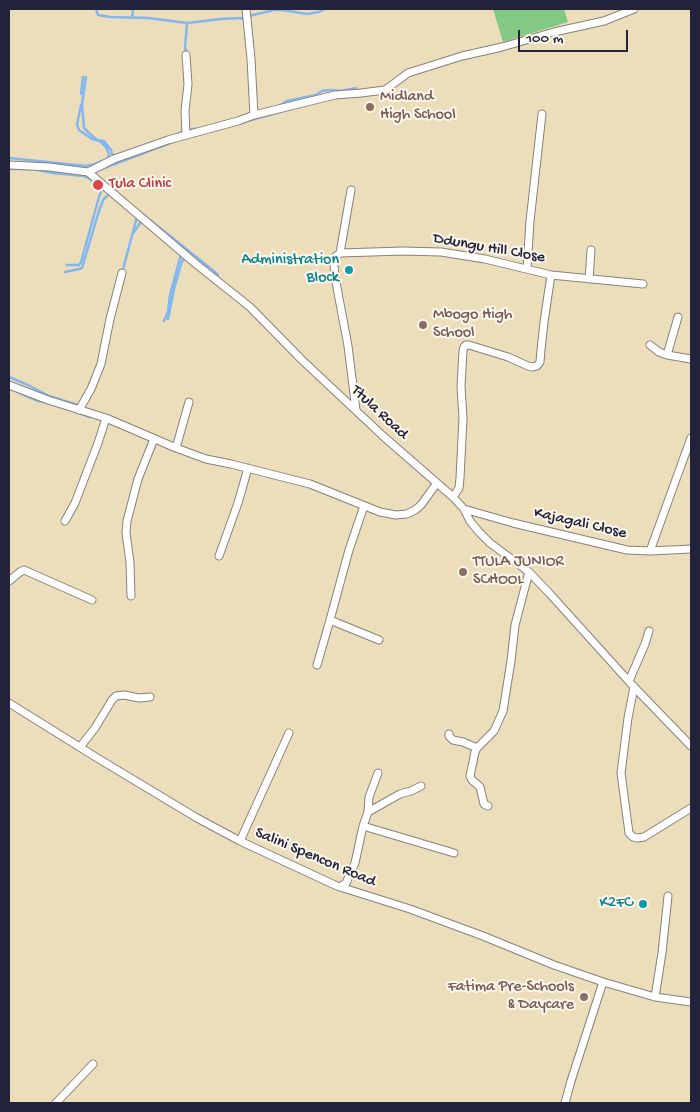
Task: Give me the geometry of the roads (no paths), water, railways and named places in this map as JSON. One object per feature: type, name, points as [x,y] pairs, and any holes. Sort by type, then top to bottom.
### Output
[{"type":"street","points":[[246,9],[254,115]]},
{"type":"street","points":[[9,165],[49,167],[88,172],[114,159],[186,135],[254,115],[334,95],[385,90],[408,73],[462,56],[554,32],[604,22],[634,9]]},
{"type":"street","points":[[186,55],[188,84],[185,111],[186,135]]},
{"type":"street","points":[[527,269],[531,212],[542,114]]},
{"type":"street","name":"Ttula Road","points":[[88,172],[196,264],[250,307],[302,360],[383,436],[453,497],[464,509],[479,532],[490,543],[528,572],[550,594],[691,746]]},
{"type":"street","points":[[351,190],[340,253],[335,257],[334,264],[348,346],[356,410]]},
{"type":"street","points":[[589,279],[591,250]]},
{"type":"street","name":"Ddungu Hill Close","points":[[340,253],[441,252],[485,259],[551,274],[643,284]]},
{"type":"street","points":[[79,410],[91,389],[101,364],[122,273]]},
{"type":"street","points":[[453,497],[459,488],[460,478],[463,418],[461,386],[464,346],[469,344],[528,366],[538,366],[542,350],[551,274]]},
{"type":"street","points":[[667,355],[678,317]]},
{"type":"street","points":[[650,345],[667,355],[691,359]]},
{"type":"street","points":[[9,385],[48,400],[106,418],[206,460],[231,464],[310,484],[380,512],[396,515],[407,514],[415,510],[437,483]]},
{"type":"street","points":[[176,448],[189,402]]},
{"type":"street","points":[[65,521],[75,503],[106,418]]},
{"type":"street","points":[[131,596],[126,527],[138,480],[154,438]]},
{"type":"street","points":[[650,551],[691,438]]},
{"type":"street","points":[[219,556],[248,468]]},
{"type":"street","points":[[317,665],[349,550],[364,506]]},
{"type":"street","name":"Kajagali Close","points":[[464,509],[627,550],[691,549]]},
{"type":"street","points":[[9,581],[24,570],[92,600]]},
{"type":"street","points":[[488,806],[484,804],[480,787],[470,776],[475,752],[494,732],[503,711],[515,624],[528,572]]},
{"type":"street","points":[[330,620],[379,640]]},
{"type":"street","points":[[649,631],[632,684],[621,773],[629,833],[633,837],[644,837],[691,808]]},
{"type":"street","points":[[80,747],[116,696],[150,697]]},
{"type":"street","name":"Salini Spencon Road","points":[[9,702],[197,818],[240,841],[340,887],[410,909],[603,982],[655,997],[691,1002]]},
{"type":"street","points":[[240,841],[289,733]]},
{"type":"street","points":[[449,734],[454,740],[478,748]]},
{"type":"street","points":[[340,887],[346,883],[355,863],[368,812],[369,797],[378,772]]},
{"type":"street","points":[[368,812],[400,794],[420,786]]},
{"type":"street","points":[[363,826],[454,853]]},
{"type":"street","points":[[655,997],[668,896]]},
{"type":"street","points":[[565,1103],[603,982]]},
{"type":"street","points":[[56,1103],[94,1064]]},
{"type":"waterway","points":[[96,9],[98,15],[110,17],[148,18],[187,23],[242,18],[245,21]]},
{"type":"waterway","points":[[132,9],[132,17]]},
{"type":"waterway","points":[[249,16],[274,10],[307,14],[325,9]]},
{"type":"waterway","points":[[187,23],[185,48],[187,54]]},
{"type":"waterway","points":[[81,94],[83,77]]},
{"type":"waterway","points":[[86,77],[82,104],[84,128],[97,140],[104,141],[115,156]]},
{"type":"waterway","points":[[279,106],[287,101],[316,95],[322,91],[341,91],[356,88]]},
{"type":"waterway","points":[[81,105],[77,125],[79,130],[92,139],[100,141],[106,147],[109,154],[108,158],[110,158]]},
{"type":"waterway","points":[[244,122],[291,109]]},
{"type":"waterway","points":[[187,128],[198,129]]},
{"type":"waterway","points":[[175,135],[185,130]]},
{"type":"waterway","points":[[95,175],[99,170],[173,142]]},
{"type":"waterway","points":[[9,158],[86,166],[107,159]]},
{"type":"waterway","points":[[9,169],[32,169]]},
{"type":"waterway","points":[[38,170],[84,176],[104,190]]},
{"type":"waterway","points":[[67,265],[79,265],[81,262],[102,189]]},
{"type":"waterway","points":[[65,272],[82,268],[103,200],[109,194]]},
{"type":"waterway","points":[[140,212],[218,275]]},
{"type":"waterway","points":[[122,273],[136,216]]},
{"type":"waterway","points":[[134,232],[141,222],[143,223]]},
{"type":"waterway","points":[[164,321],[168,312],[170,295],[181,254]]},
{"type":"waterway","points":[[168,319],[174,289],[182,261],[185,258]]},
{"type":"waterway","points":[[9,377],[49,396],[78,405],[80,403]]},
{"type":"waterway","points":[[18,392],[38,401],[46,402]]},
{"type":"waterway","points":[[79,413],[90,417]]},
{"type":"place","name":"Midland High School","points":[[370,107]]},
{"type":"place","name":"Tula Clinic","points":[[98,185]]},
{"type":"place","name":"Administration Block","points":[[349,270]]},
{"type":"place","name":"Mbogo High School","points":[[423,325]]},
{"type":"place","name":"TTULA JUNIOR SCHOOL","points":[[463,572]]},
{"type":"place","name":"K2FC","points":[[643,904]]},
{"type":"place","name":"Fatima Pre-Schools & Daycare","points":[[584,997]]}]
